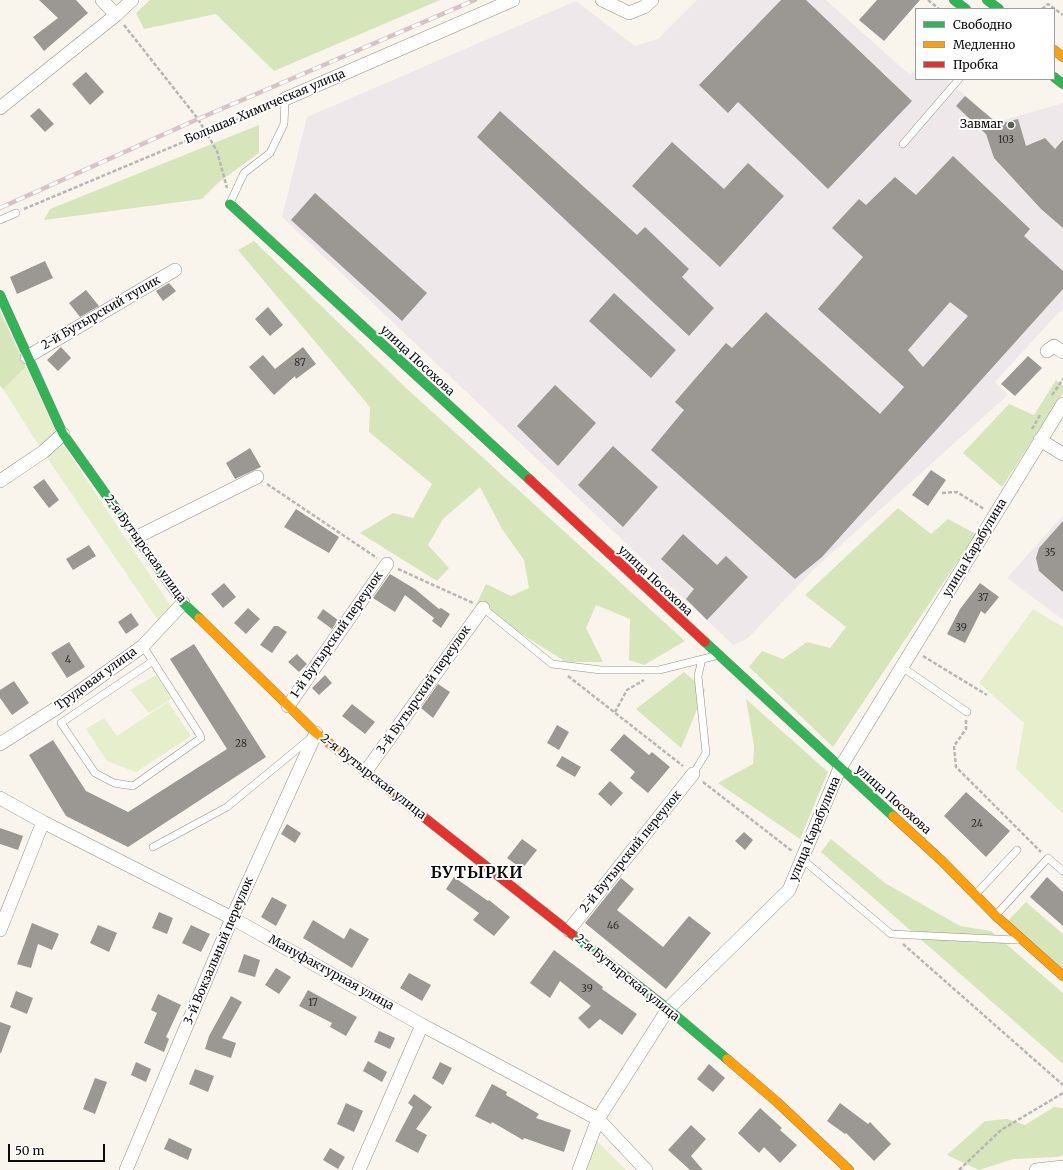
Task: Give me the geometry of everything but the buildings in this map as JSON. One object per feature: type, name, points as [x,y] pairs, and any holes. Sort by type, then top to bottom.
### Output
[{"type":"street","points":[[102,0],[116,15]]},
{"type":"street","points":[[0,108],[116,15],[132,0]]},
{"type":"street","name":"Большая Химическая улица","points":[[285,99],[513,0]]},
{"type":"street","points":[[602,0],[629,13],[644,7],[652,0]]},
{"type":"street","points":[[954,0],[965,8]]},
{"type":"street","points":[[987,0],[998,8]]},
{"type":"street","points":[[1055,51],[1063,57]]},
{"type":"street","points":[[1055,78],[1063,84]]},
{"type":"street","name":"улица Посохова","points":[[230,204],[942,861],[996,916],[1063,976]]},
{"type":"street","name":"2-й Бутырский тупик","points":[[26,357],[175,270]]},
{"type":"street","name":"2-я Бутырская улица","points":[[0,295],[26,357],[63,434],[183,603],[316,733],[668,1009],[777,1102],[849,1170]]},
{"type":"street","points":[[1047,351],[1054,346],[1063,352]]},
{"type":"street","name":"улица Карабулина","points":[[579,1170],[598,1119],[668,1009],[789,890],[840,768],[1063,404]]},
{"type":"street","points":[[0,481],[43,452],[63,434]]},
{"type":"street","points":[[1040,440],[1063,454]]},
{"type":"street","points":[[137,538],[257,477]]},
{"type":"street","name":"1-й Бутырский переулок","points":[[288,706],[387,564]]},
{"type":"street","name":"Трудовая улица","points":[[0,744],[55,709],[143,646],[183,603]]},
{"type":"street","name":"3-й Бутырский переулок","points":[[366,771],[482,608]]},
{"type":"street","name":"3-й Вокзальный переулок","points":[[126,1170],[232,918],[316,733]]},
{"type":"street","name":"2-й Бутырский переулок","points":[[569,930],[693,774]]},
{"type":"street","name":"Мануфактурная улица","points":[[0,798],[43,822],[232,918],[422,1025],[598,1119],[646,1170]]},
{"type":"street","points":[[0,930],[43,822]]},
{"type":"street","points":[[359,1170],[422,1025]]},
{"type":"street","points":[[1036,1170],[1063,1167]]},
{"type":"lane","points":[[903,144],[958,80]]},
{"type":"lane","points":[[230,204],[244,173],[270,153],[284,124],[285,99]]},
{"type":"lane","points":[[0,220],[16,213]]},
{"type":"lane","points":[[482,608],[552,664],[601,670],[659,670],[718,655]]},
{"type":"lane","points":[[143,646],[153,661],[201,738],[133,786],[114,783],[95,773],[61,723],[153,661]]},
{"type":"lane","points":[[693,774],[706,753],[698,676],[702,659]]},
{"type":"lane","points":[[902,667],[967,712]]},
{"type":"lane","points":[[153,847],[228,807],[316,733]]},
{"type":"lane","points":[[975,894],[1017,850]]},
{"type":"lane","points":[[802,858],[891,934],[1024,941]]},
{"type":"lane","points":[[996,916],[1048,858],[1063,871]]},
{"type":"path","points":[[928,0],[938,8]]},
{"type":"path","points":[[1043,8],[1048,4],[1053,8]]},
{"type":"path","points":[[116,15],[198,119],[206,132],[217,151],[228,189],[230,204]]},
{"type":"path","name":"Большая Химическая улица","points":[[16,213],[285,99]]},
{"type":"path","points":[[257,477],[387,564],[482,608]]},
{"type":"path","points":[[942,493],[957,492],[994,516]]},
{"type":"path","points":[[913,650],[987,695]]},
{"type":"path","points":[[552,664],[802,858]]},
{"type":"path","points":[[615,712],[627,690],[659,670]]},
{"type":"path","points":[[967,712],[966,729],[954,746],[956,767],[1048,858]]},
{"type":"path","points":[[891,934],[1063,1085]]},
{"type":"path","points":[[959,1170],[1001,1130],[1063,1093]]},
{"type":"shaded area","points":[[697,0],[826,0],[910,75],[915,70],[915,80],[947,80],[997,122],[1063,103],[1063,308],[995,382],[1008,395],[814,569],[747,639],[733,645],[282,217],[307,117],[576,1],[635,46],[658,39]]},
{"type":"shaded area","points":[[1063,515],[1063,620],[1007,578]]},
{"type":"green space","points":[[150,0],[440,0],[274,71],[216,14],[144,29],[136,13]]},
{"type":"green space","points":[[259,125],[259,153],[219,182],[202,199],[44,220],[50,209]]},
{"type":"green space","points":[[254,241],[406,388],[685,641],[644,665],[629,660],[630,619],[596,605],[586,628],[603,662],[566,662],[476,605],[486,584],[511,596],[529,588],[524,560],[502,529],[480,487],[443,519],[428,545],[449,568],[437,581],[360,533],[393,513],[413,518],[432,484],[369,432],[370,407],[238,250]]},
{"type":"green space","points":[[0,311],[26,367],[3,389],[0,385]]},
{"type":"green space","points":[[26,367],[59,438],[174,611],[162,626],[43,452],[3,389]]},
{"type":"green space","points":[[1056,380],[1063,386],[1063,393],[1002,487],[963,453],[1009,404],[1034,415]]},
{"type":"green space","points":[[898,508],[931,534],[948,519],[976,534],[833,747],[749,667],[762,651],[783,659],[807,642],[830,648],[846,627],[805,595]]},
{"type":"green space","points":[[1033,609],[1063,627],[1063,814],[1016,769],[1024,723],[979,683]]},
{"type":"green space","points":[[684,672],[705,690],[681,748],[636,709]]},
{"type":"green space","points":[[156,675],[171,699],[149,713],[130,690]]},
{"type":"green space","points":[[746,699],[828,772],[800,839],[718,783],[753,764],[754,746]]},
{"type":"green space","points":[[168,702],[191,736],[136,772],[107,761],[86,729],[104,718],[117,736]]},
{"type":"green space","points":[[831,839],[885,883],[960,926],[991,931],[1063,993],[1063,1064],[821,852]]},
{"type":"green space","points":[[1026,902],[1063,934],[1063,971],[1007,922]]},
{"type":"green space","points":[[1054,1107],[1063,1108],[1063,1155],[1058,1157],[1013,1159],[979,1170],[947,1155],[985,1121],[1007,1119],[1025,1125]]},
{"type":"green space","points":[[587,1131],[626,1170],[575,1170]]},
{"type":"railway","points":[[0,208],[198,119],[475,0]]},
{"type":"traffic: fast","points":[[954,0],[965,8]]},
{"type":"traffic: fast","points":[[987,0],[998,8]]},
{"type":"traffic: fast","points":[[1055,78],[1063,84]]},
{"type":"traffic: fast","points":[[230,204],[529,479]]},
{"type":"traffic: fast","points":[[0,295],[63,434],[183,603],[199,618]]},
{"type":"traffic: fast","points":[[705,642],[893,816]]},
{"type":"traffic: fast","points":[[572,934],[668,1009],[727,1059]]},
{"type":"traffic: slow","points":[[1055,51],[1063,57]]},
{"type":"traffic: slow","points":[[199,618],[316,733],[397,796]]},
{"type":"traffic: slow","points":[[893,816],[942,861],[996,916],[1063,976]]},
{"type":"traffic: slow","points":[[727,1059],[777,1102],[849,1170]]},
{"type":"traffic: jam","points":[[529,479],[705,642]]},
{"type":"traffic: jam","points":[[397,796],[572,934]]},
{"type":"place","name":"Завмаг","points":[[1011,125]]},
{"type":"district","name":"БУТЫРКИ","points":[[477,873]]}]
